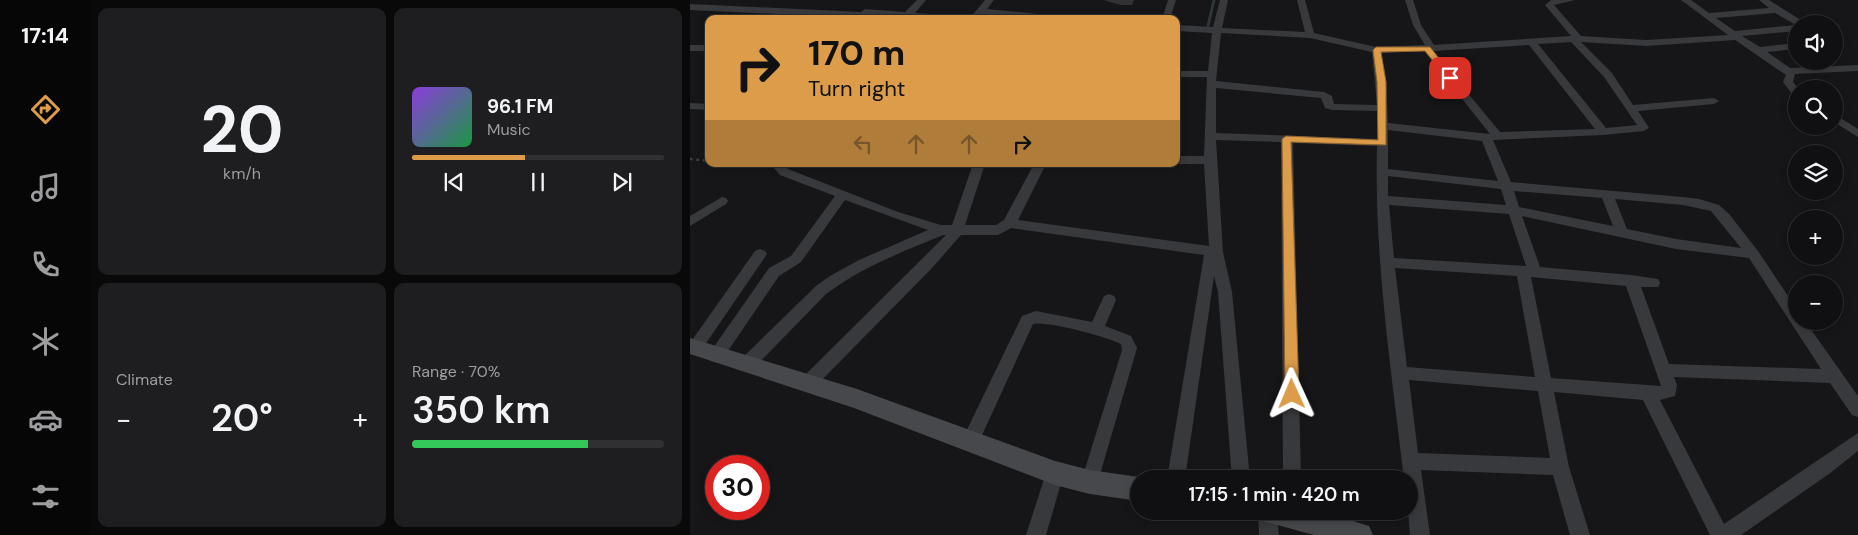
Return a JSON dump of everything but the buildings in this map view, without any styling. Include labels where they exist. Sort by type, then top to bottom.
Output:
[{"type":"street","points":[[690,7],[862,15],[876,0]]},
{"type":"street","points":[[908,15],[922,0]]},
{"type":"street","points":[[976,15],[990,0]]},
{"type":"street","points":[[1167,15],[1172,0]]},
{"type":"street","points":[[1224,0],[1217,31],[1211,79],[1210,160],[1214,252],[1224,292],[1239,470]]},
{"type":"street","points":[[1301,0],[1310,35]]},
{"type":"street","points":[[1409,0],[1417,25],[1429,48],[1492,136],[1514,210],[1529,271],[1543,384],[1560,467],[1580,535]]},
{"type":"street","points":[[1383,126],[1492,136],[1604,132],[1644,128],[1608,75],[1576,39],[1550,5],[1555,1],[1571,0]]},
{"type":"street","points":[[1685,0],[1734,36],[1790,71],[1858,68]]},
{"type":"street","points":[[1763,0],[1788,16]]},
{"type":"street","points":[[1709,16],[1777,10]]},
{"type":"street","points":[[980,11],[1010,15]]},
{"type":"street","points":[[1180,28],[1310,35],[1376,50],[1576,39],[1646,43],[1734,36],[1788,29]]},
{"type":"street","points":[[1532,42],[1604,132]]},
{"type":"street","points":[[1758,50],[1788,47]]},
{"type":"street","points":[[690,48],[705,48]]},
{"type":"street","points":[[1376,50],[1381,82],[1383,126],[1382,200],[1400,373],[1420,535]]},
{"type":"street","points":[[1789,80],[1790,71]]},
{"type":"street","points":[[1180,75],[1324,94],[1328,98],[1329,106],[1332,107],[1382,108]]},
{"type":"street","points":[[1631,108],[1714,101]]},
{"type":"street","points":[[690,106],[705,107]]},
{"type":"street","points":[[1843,123],[1858,134]]},
{"type":"street","points":[[1210,136],[1382,143]]},
{"type":"street","points":[[1286,139],[1292,470]]},
{"type":"street","points":[[1180,160],[1210,160]]},
{"type":"street","points":[[781,167],[784,172],[894,215],[941,230],[957,231],[998,230],[1009,223],[1038,167]]},
{"type":"street","points":[[808,383],[927,264],[957,231],[979,167]]},
{"type":"street","points":[[1382,172],[1506,186],[1683,201],[1715,208],[1724,216],[1753,254],[1788,306]]},
{"type":"street","points":[[716,356],[774,272],[796,259],[844,194]]},
{"type":"street","points":[[1607,194],[1622,231]]},
{"type":"street","points":[[1382,200],[1514,210],[1622,231],[1676,244],[1753,254]]},
{"type":"street","points":[[690,222],[722,201]]},
{"type":"street","points":[[1009,223],[1214,252]]},
{"type":"street","points":[[746,365],[821,290],[834,280],[850,270],[941,230]]},
{"type":"street","points":[[1177,470],[1214,252]]},
{"type":"street","points":[[760,254],[692,347],[808,383],[971,440],[1055,473],[1090,482],[1130,488]]},
{"type":"street","points":[[1388,263],[1529,271],[1653,283]]},
{"type":"street","points":[[1400,373],[1648,392],[1663,393],[1669,391],[1669,385],[1631,280]]},
{"type":"street","points":[[1096,330],[1109,300]]},
{"type":"street","points":[[971,440],[1024,323],[1028,320],[1036,317],[1096,330],[1124,339],[1130,346],[1090,482]]},
{"type":"street","points":[[1804,330],[1858,410]]},
{"type":"street","points":[[1663,370],[1834,376]]},
{"type":"street","points":[[1648,392],[1720,535]]},
{"type":"street","points":[[1724,535],[1823,468],[1858,441]]},
{"type":"street","points":[[1412,461],[1560,467]]},
{"type":"street","points":[[1036,535],[1055,473]]},
{"type":"street","points":[[1268,535],[1276,520]]},
{"type":"street","points":[[1308,520],[1360,535]]},
{"type":"path","points":[[690,159],[705,161]]},
{"type":"waterway","points":[[1208,26],[1214,0]]},
{"type":"route","points":[[1292,394],[1286,139],[1382,143],[1381,82],[1376,50],[1427,49],[1450,78]]}]
